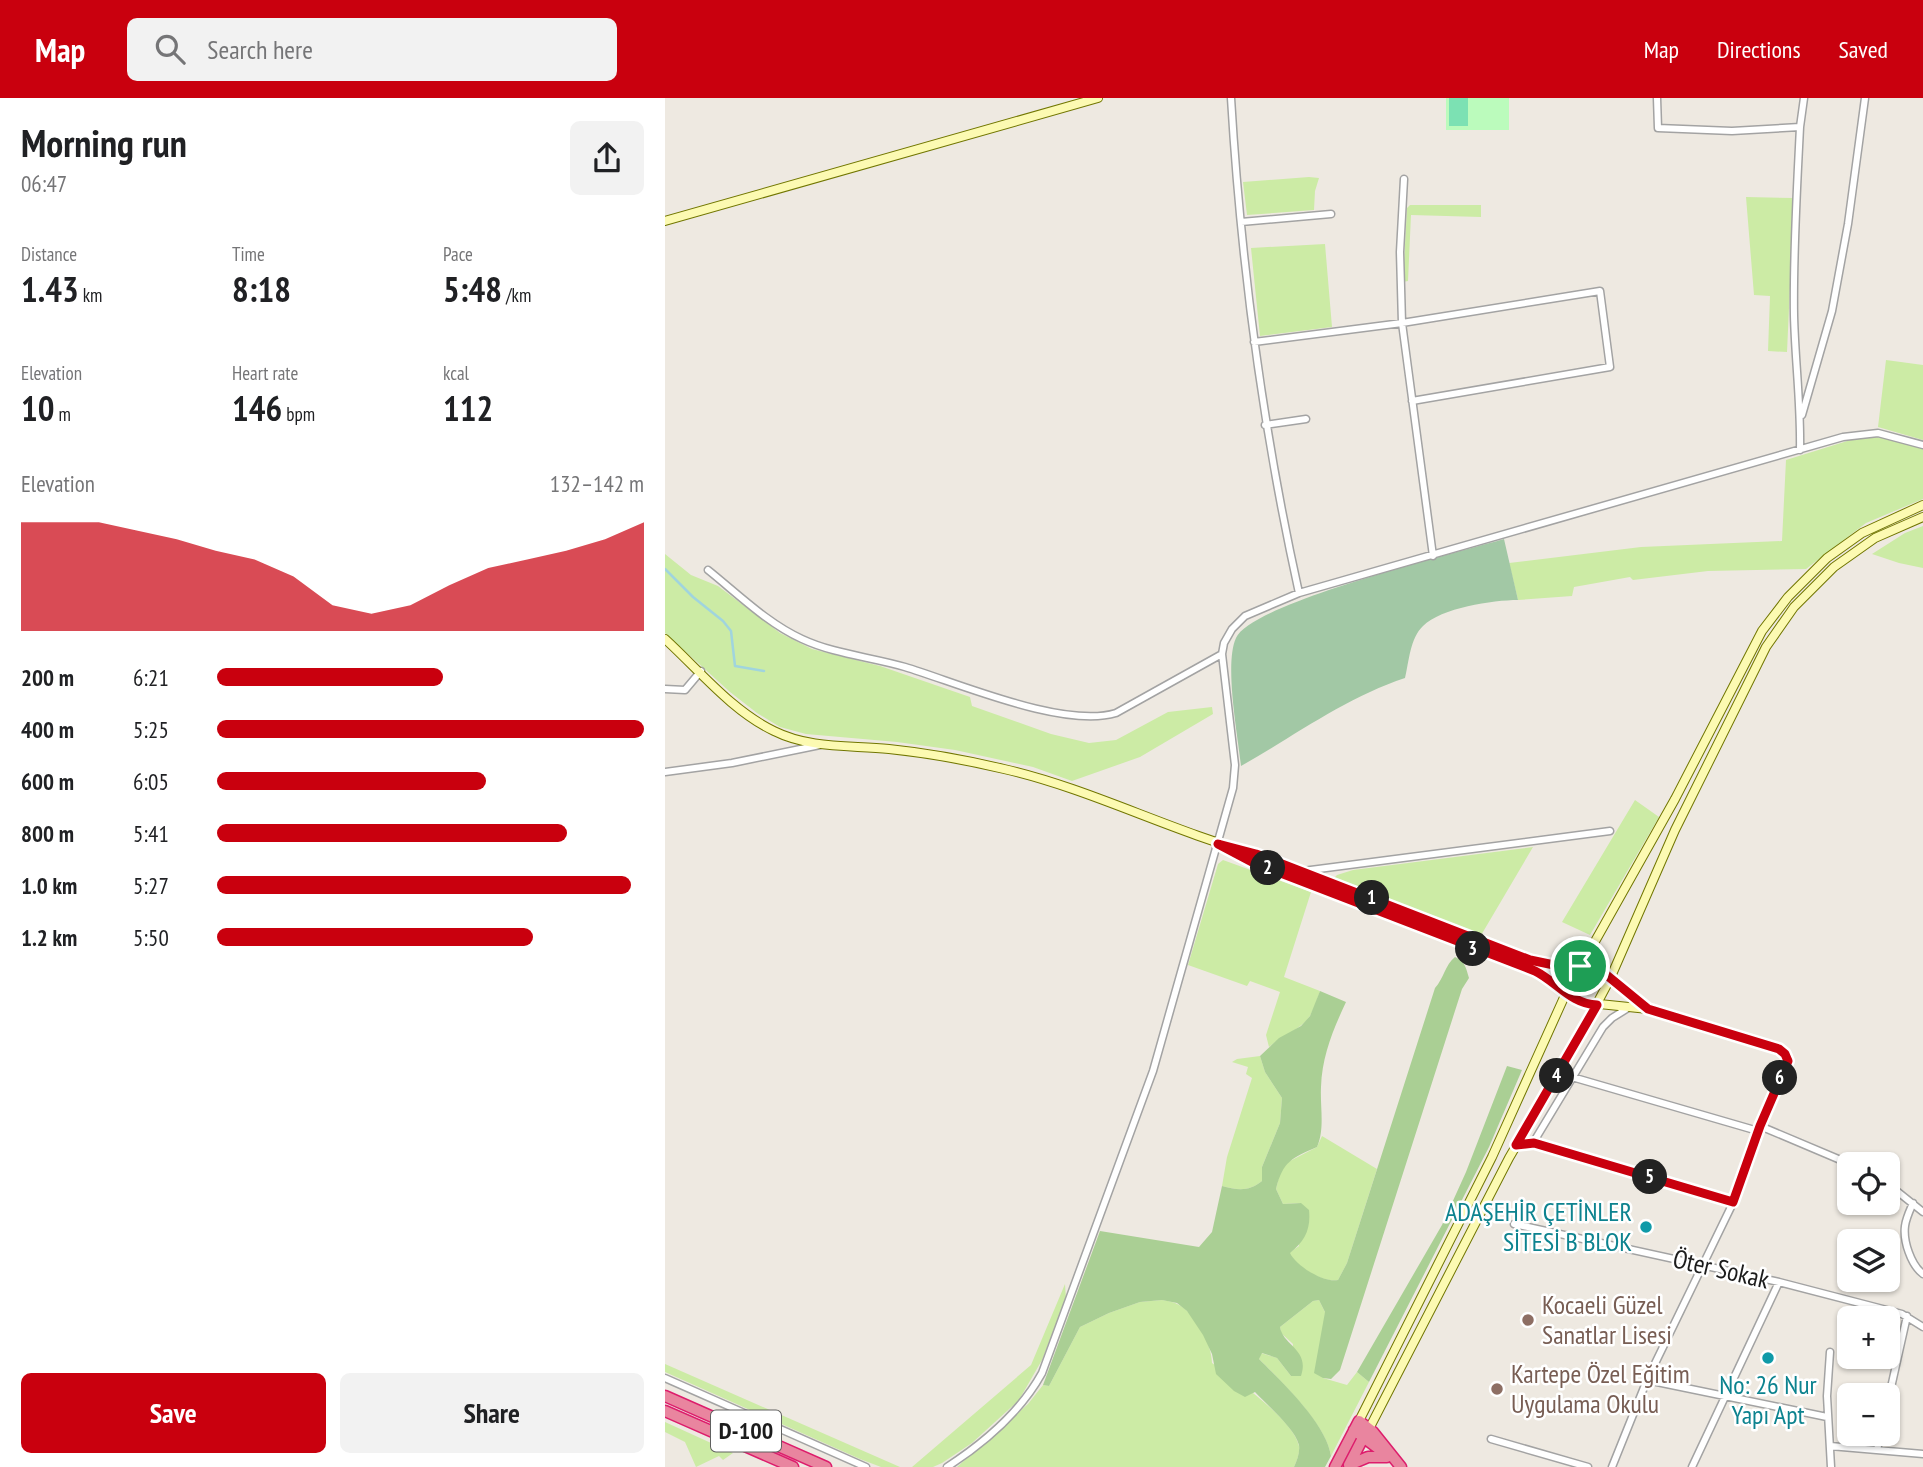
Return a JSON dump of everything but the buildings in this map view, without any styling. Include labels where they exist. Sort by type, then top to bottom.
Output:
[{"type":"highway","name":"D-100","points":[[665,1396],[826,1467]]},
{"type":"highway","name":"D-100","points":[[665,1411],[793,1467]]},
{"type":"highway","points":[[1361,1429],[1397,1463]]},
{"type":"highway","points":[[1348,1466],[1361,1429]]},
{"type":"highway","points":[[1335,1467],[1361,1429]]},
{"type":"highway","points":[[1348,1466],[1367,1457],[1397,1463]]},
{"type":"main road","points":[[665,221],[1098,98]]},
{"type":"main road","points":[[1361,1429],[1492,1157],[1566,992],[1675,799],[1754,645],[1780,606],[1809,574],[1844,544],[1881,523],[1923,505]]},
{"type":"main road","points":[[1361,1429],[1516,1145],[1597,1005],[1675,830],[1766,647],[1806,593],[1834,567],[1875,538],[1923,517]]},
{"type":"main road","points":[[665,639],[729,700],[761,724],[789,737],[821,745],[921,753],[1006,769],[1081,792],[1218,844],[1256,854],[1530,960],[1554,965],[1598,968],[1648,1009]]},
{"type":"main road","points":[[1218,844],[1252,862],[1535,971],[1580,1002],[1648,1009]]},
{"type":"street","points":[[1231,98],[1241,222],[1265,425],[1277,496],[1299,593]]},
{"type":"street","points":[[1657,98],[1658,128],[1732,131],[1800,127]]},
{"type":"street","points":[[1800,450],[1801,421],[1795,369],[1794,311],[1800,127],[1804,98]]},
{"type":"street","points":[[1801,421],[1832,311],[1848,224],[1865,98]]},
{"type":"street","points":[[1404,180],[1400,252],[1402,323],[1433,555]]},
{"type":"street","points":[[1241,222],[1331,214]]},
{"type":"street","points":[[1254,342],[1402,323],[1600,291],[1610,367],[1412,401]]},
{"type":"street","points":[[1265,425],[1306,419]]},
{"type":"street","points":[[947,1467],[1004,1422],[1032,1391],[1042,1373],[1153,1071],[1233,788],[1235,765],[1222,654],[1227,636],[1245,616],[1299,593],[1856,434],[1889,435],[1923,444]]},
{"type":"street","points":[[708,570],[783,629],[813,643],[905,667],[993,697],[1065,714],[1097,717],[1117,713],[1222,654]]},
{"type":"street","points":[[665,689],[685,690],[701,671]]},
{"type":"street","points":[[665,772],[732,763],[821,745]]},
{"type":"street","points":[[1301,872],[1610,831]]},
{"type":"street","points":[[1534,1143],[1603,1027],[1628,1008]]},
{"type":"street","points":[[1612,1467],[1647,1380],[1733,1202],[1759,1129],[1788,1061],[1779,1049],[1648,1009]]},
{"type":"street","points":[[1572,1077],[1759,1129],[1837,1159]]},
{"type":"street","points":[[1516,1145],[1534,1143],[1733,1202]]},
{"type":"street","points":[[1900,1193],[1923,1212]]},
{"type":"street","points":[[1913,1203],[1905,1223],[1905,1240],[1915,1266],[1923,1274]]},
{"type":"street","name":"Öter Sokak","points":[[1514,1224],[1779,1282],[1907,1316],[1923,1327]]},
{"type":"street","points":[[1692,1467],[1779,1282]]},
{"type":"street","points":[[1892,1383],[1907,1316]]},
{"type":"street","points":[[1830,1352],[1827,1417],[1831,1467]]},
{"type":"street","points":[[665,1378],[866,1467]]},
{"type":"street","points":[[1647,1380],[1827,1417]]},
{"type":"street","points":[[1490,1439],[1588,1467]]},
{"type":"street","points":[[1830,1446],[1923,1454]]},
{"type":"street","points":[[1877,1450],[1878,1446]]},
{"type":"green space","points":[[1446,98],[1509,98],[1509,130],[1446,130]]},
{"type":"green space","points":[[1449,98],[1468,98],[1468,126],[1449,126]]},
{"type":"green space","points":[[1319,178],[1314,210],[1247,215],[1243,182]]},
{"type":"green space","points":[[1746,197],[1794,198],[1787,352],[1768,351],[1770,296],[1754,295]]},
{"type":"green space","points":[[1410,205],[1481,205],[1481,217],[1411,215],[1408,281],[1403,282],[1407,208]]},
{"type":"green space","points":[[1325,244],[1332,327],[1260,336],[1251,248]]},
{"type":"green space","points":[[1886,360],[1923,365],[1923,440],[1878,427]]},
{"type":"green space","points":[[1857,438],[1888,438],[1923,449],[1923,499],[1866,523],[1806,569],[1708,571],[1633,580],[1630,577],[1574,587],[1572,596],[1518,600],[1509,563],[1641,547],[1782,541],[1786,460]]},
{"type":"green space","points":[[1923,526],[1923,568],[1872,554],[1905,533]]},
{"type":"green space","points":[[1504,539],[1518,600],[1468,606],[1431,620],[1415,637],[1405,678],[1342,706],[1241,766],[1231,665],[1236,638],[1250,624],[1278,610],[1359,580]]},
{"type":"green space","points":[[665,554],[691,575],[718,586],[780,633],[812,649],[880,666],[970,697],[972,706],[1051,734],[1089,743],[1116,740],[1168,712],[1212,707],[1213,714],[1140,757],[1072,781],[1033,767],[955,750],[806,734],[780,727],[730,692],[665,633]]},
{"type":"green space","points":[[1635,800],[1659,817],[1590,935],[1562,922]]},
{"type":"green space","points":[[1533,847],[1480,937],[1334,878],[1353,870]]},
{"type":"green space","points":[[1223,860],[1311,892],[1284,977],[1320,991],[1314,1009],[1307,1019],[1269,1047],[1266,1035],[1280,992],[1250,981],[1247,986],[1188,965],[1218,864]]},
{"type":"green space","points":[[1455,957],[1463,963],[1469,978],[1462,989],[1340,1370],[1331,1379],[1314,1373],[1325,1312],[1319,1300],[1313,1301],[1280,1327],[1302,1360],[1301,1376],[1291,1376],[1277,1358],[1262,1353],[1259,1359],[1302,1404],[1321,1430],[1331,1456],[1325,1467],[1294,1467],[1299,1445],[1292,1432],[1255,1392],[1245,1397],[1234,1391],[1216,1374],[1212,1354],[1203,1335],[1187,1311],[1177,1303],[1162,1300],[1140,1302],[1080,1327],[1049,1386],[1043,1385],[1100,1231],[1199,1247],[1212,1232],[1222,1186],[1243,1189],[1262,1181],[1262,1167],[1280,1123],[1282,1098],[1265,1072],[1260,1056],[1279,1038],[1301,1026],[1310,1016],[1320,991],[1346,1002],[1326,1054],[1321,1087],[1322,1125],[1319,1140],[1317,1147],[1285,1166],[1276,1189],[1283,1204],[1301,1203],[1309,1210],[1308,1229],[1300,1244],[1290,1253],[1293,1258],[1318,1276],[1338,1280],[1347,1263],[1435,988]]},
{"type":"green space","points":[[1260,1056],[1265,1072],[1282,1098],[1280,1123],[1262,1167],[1262,1181],[1243,1189],[1222,1186],[1227,1157],[1252,1078],[1246,1074],[1248,1067],[1232,1062]]},
{"type":"green space","points":[[1507,1066],[1522,1070],[1489,1147],[1369,1382],[1357,1372],[1442,1225],[1466,1172]]},
{"type":"green space","points":[[1322,1136],[1377,1169],[1347,1263],[1338,1280],[1318,1276],[1304,1268],[1289,1253],[1299,1246],[1300,1203],[1283,1204],[1276,1189],[1280,1172],[1288,1162],[1317,1147]]},
{"type":"green space","points":[[1065,1284],[1066,1299],[1042,1360],[1019,1400],[972,1443],[942,1463],[933,1467],[912,1467],[1031,1365]]},
{"type":"green space","points":[[1162,1300],[1177,1304],[1191,1315],[1206,1338],[1212,1363],[1261,1400],[1286,1424],[1299,1446],[1294,1467],[957,1467],[1028,1404],[1043,1385],[1049,1386],[1080,1327],[1140,1302]]},
{"type":"green space","points":[[1319,1300],[1325,1312],[1323,1378],[1347,1385],[1357,1372],[1369,1382],[1331,1456],[1328,1444],[1312,1417],[1259,1359],[1261,1353],[1277,1358],[1291,1376],[1293,1344],[1281,1333],[1280,1327],[1313,1301]]},
{"type":"green space","points":[[665,1364],[900,1467],[881,1467],[860,1459],[665,1372]]},
{"type":"green space","points":[[665,1422],[733,1453],[723,1460],[719,1456],[696,1467],[685,1442],[665,1432]]},
{"type":"waterway","points":[[665,569],[731,631],[735,666],[764,671]]},
{"type":"place","name":"ADAŞEHİR ÇETİNLER SİTESİ B BLOK","points":[[1646,1227]]},
{"type":"place","name":"Kocaeli Güzel Sanatlar Lisesi","points":[[1528,1320]]},
{"type":"place","name":"No: 26 Nur Yapı Apt","points":[[1768,1358]]},
{"type":"place","name":"Kartepe Özel Eğitim Uygulama Okulu","points":[[1497,1389]]},
{"type":"route","points":[[1218,844],[1256,854],[1402,909],[1497,949],[1540,963],[1580,966],[1604,971],[1610,979],[1648,1009],[1779,1049],[1785,1054],[1788,1061],[1760,1126],[1733,1202],[1534,1143],[1516,1145],[1597,1005],[1570,997],[1548,978],[1535,971],[1252,862],[1218,844]]}]
